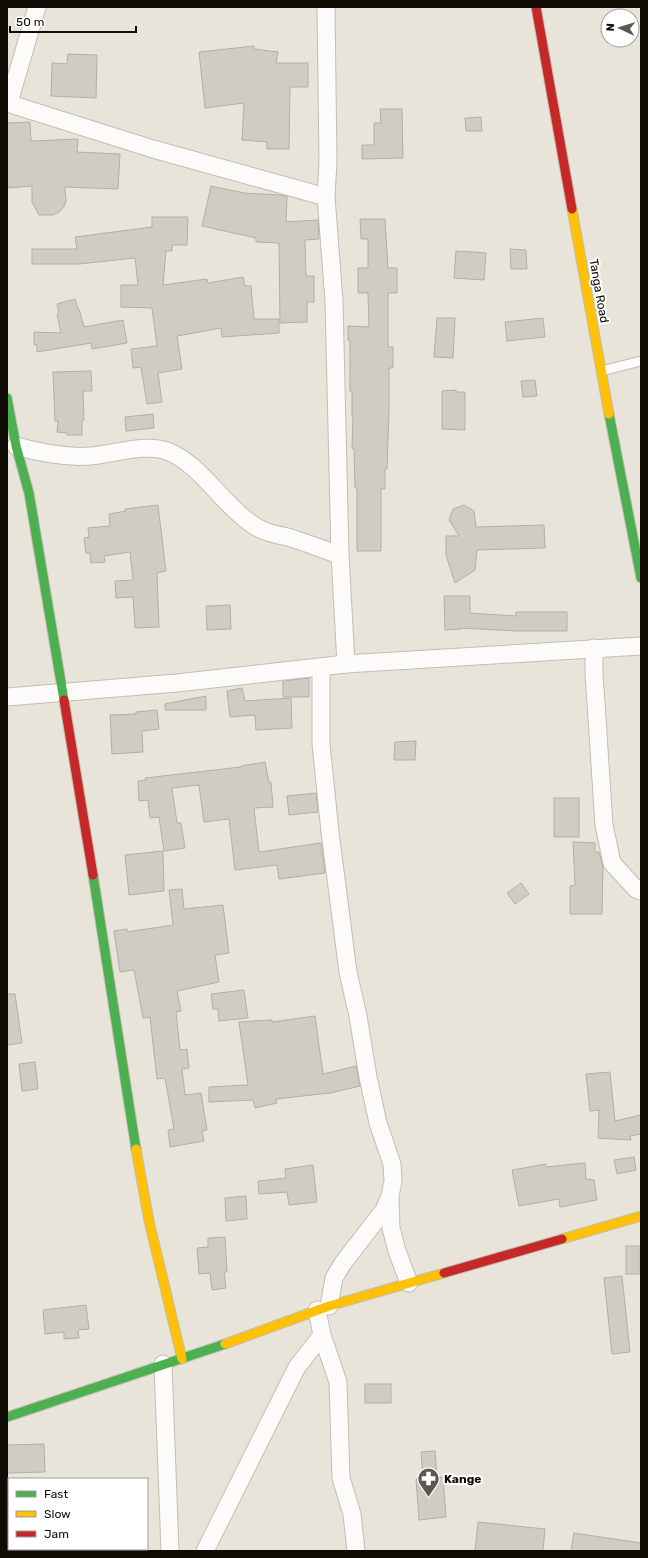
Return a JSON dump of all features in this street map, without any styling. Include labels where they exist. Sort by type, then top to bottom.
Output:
[{"type":"main road","name":"Tanga Road","points":[[536,7],[601,371],[637,542],[641,578]]},
{"type":"main road","points":[[7,398],[16,446],[29,493],[82,807],[127,1096],[149,1221],[182,1359]]},
{"type":"main road","points":[[7,1416],[182,1359],[323,1308],[641,1216]]},
{"type":"street","points":[[37,7],[8,103],[153,149],[326,197]]},
{"type":"street","points":[[326,7],[328,161],[326,197],[334,300],[340,555],[346,664]]},
{"type":"street","points":[[16,446],[42,453],[66,456],[92,456],[146,448],[166,450],[186,460],[231,507],[249,523],[260,530],[266,533],[291,538],[340,555]]},
{"type":"street","points":[[7,697],[177,683],[346,664],[641,646]]},
{"type":"street","points":[[594,648],[594,673],[604,825],[612,863],[636,889],[641,891]]},
{"type":"street","points":[[321,667],[322,744],[330,832],[348,972],[358,1016],[378,1124],[392,1164],[393,1181],[390,1196],[384,1210],[343,1263],[334,1278],[323,1308],[322,1335],[338,1382],[341,1478],[352,1514],[356,1551]]},
{"type":"street","points":[[390,1196],[391,1228],[397,1251],[409,1283]]},
{"type":"street","points":[[206,1551],[297,1367],[322,1335]]},
{"type":"street","points":[[163,1364],[170,1551]]},
{"type":"lane","points":[[601,371],[641,361]]},
{"type":"building","points":[[254,46],[254,49],[278,52],[276,63],[308,63],[308,87],[290,87],[289,149],[267,149],[267,142],[242,140],[244,103],[205,108],[199,52]]},
{"type":"building","points":[[68,54],[97,55],[96,98],[51,96],[52,63],[67,64]]},
{"type":"building","points":[[380,109],[402,109],[403,158],[362,159],[362,145],[374,145],[374,123],[381,123]]},
{"type":"building","points":[[481,117],[482,131],[466,131],[465,118]]},
{"type":"building","points":[[30,122],[31,141],[78,139],[77,152],[120,154],[118,189],[65,187],[66,200],[64,207],[53,215],[39,215],[32,202],[32,186],[8,188],[7,178],[7,123]]},
{"type":"building","points":[[211,186],[244,193],[281,195],[287,197],[286,222],[318,220],[319,239],[305,240],[306,276],[314,276],[314,302],[307,302],[307,322],[280,323],[279,243],[256,242],[256,238],[202,226]]},
{"type":"building","points":[[152,217],[188,217],[187,245],[172,245],[172,251],[166,251],[163,285],[207,279],[208,283],[243,277],[245,286],[251,286],[254,319],[279,319],[279,333],[222,337],[221,328],[177,336],[182,369],[158,373],[162,402],[147,404],[141,367],[133,368],[131,349],[157,346],[152,308],[121,307],[121,285],[138,285],[135,258],[79,264],[32,264],[32,249],[77,249],[75,237],[152,227]]},
{"type":"building","points":[[360,219],[385,219],[388,268],[397,268],[397,293],[388,293],[388,347],[393,347],[393,368],[389,368],[387,469],[385,469],[385,489],[381,489],[381,551],[357,551],[357,488],[355,488],[354,449],[352,448],[353,416],[352,391],[350,391],[350,340],[348,340],[348,326],[369,327],[368,293],[358,293],[358,268],[368,268],[368,239],[361,239]]},
{"type":"building","points":[[510,249],[526,250],[527,269],[511,269]]},
{"type":"building","points":[[456,251],[486,253],[484,280],[454,278]]},
{"type":"building","points":[[75,299],[84,327],[123,320],[127,343],[92,349],[91,343],[37,352],[37,345],[34,345],[34,332],[61,333],[57,314],[59,313],[57,304]]},
{"type":"building","points":[[437,318],[455,318],[453,358],[434,357]]},
{"type":"building","points":[[543,318],[545,337],[507,341],[505,322]]},
{"type":"building","points":[[91,371],[92,391],[83,391],[84,420],[82,420],[82,435],[67,435],[67,433],[57,432],[58,421],[55,421],[53,372]]},
{"type":"building","points":[[535,380],[537,396],[523,397],[521,381]]},
{"type":"building","points":[[456,390],[456,392],[465,392],[465,430],[442,429],[442,391]]},
{"type":"building","points":[[153,414],[154,428],[126,431],[125,417]]},
{"type":"building","points":[[158,505],[166,571],[157,573],[159,627],[135,628],[133,597],[116,598],[115,581],[133,580],[130,552],[104,556],[105,562],[91,563],[90,553],[86,553],[84,538],[89,537],[88,528],[110,526],[109,514],[126,511],[125,509]]},
{"type":"building","points":[[464,505],[474,511],[476,527],[544,525],[545,548],[477,550],[475,570],[455,583],[446,555],[446,536],[459,536],[449,520],[453,509]]},
{"type":"building","points":[[444,596],[470,596],[470,613],[516,616],[516,612],[567,612],[567,631],[516,631],[461,628],[462,629],[445,630]]},
{"type":"building","points":[[230,605],[231,629],[207,630],[206,606]]},
{"type":"building","points":[[309,678],[309,697],[283,697],[283,681]]},
{"type":"building","points":[[242,688],[245,701],[291,698],[292,728],[256,730],[255,715],[230,717],[227,691]]},
{"type":"building","points":[[206,696],[206,710],[165,710],[165,704]]},
{"type":"building","points":[[157,710],[159,729],[142,731],[143,752],[112,754],[110,715],[136,714],[136,712]]},
{"type":"building","points":[[416,741],[415,760],[394,760],[395,742]]},
{"type":"building","points":[[265,762],[269,783],[271,782],[273,807],[254,808],[259,852],[321,843],[325,873],[279,879],[277,865],[235,870],[229,819],[204,822],[199,785],[172,788],[177,823],[181,823],[185,848],[164,851],[159,817],[150,818],[148,800],[139,801],[138,781],[146,780],[145,778],[241,767]]},
{"type":"building","points":[[316,793],[318,812],[289,815],[287,796]]},
{"type":"building","points":[[554,798],[579,798],[579,837],[554,837]]},
{"type":"building","points":[[573,842],[595,843],[595,852],[599,852],[603,866],[602,914],[570,914],[570,886],[575,885]]},
{"type":"building","points":[[163,851],[164,891],[129,895],[125,855]]},
{"type":"building","points":[[521,883],[529,894],[515,904],[507,893]]},
{"type":"building","points":[[182,889],[184,909],[223,905],[229,953],[215,955],[219,982],[177,991],[181,1011],[176,1012],[180,1050],[187,1049],[189,1068],[182,1069],[185,1095],[201,1093],[207,1130],[202,1131],[204,1141],[170,1147],[168,1130],[174,1129],[165,1078],[157,1079],[150,1017],[143,1018],[134,970],[120,972],[114,931],[127,929],[127,932],[173,925],[169,890]]},
{"type":"building","points":[[244,990],[248,1018],[219,1021],[218,1009],[213,1009],[211,994]]},
{"type":"building","points":[[7,994],[15,994],[22,1043],[7,1045]]},
{"type":"building","points":[[315,1016],[323,1074],[356,1066],[360,1086],[330,1093],[276,1099],[277,1103],[255,1108],[253,1100],[209,1102],[209,1087],[248,1085],[239,1022],[272,1020],[272,1022]]},
{"type":"building","points":[[35,1062],[38,1089],[22,1091],[19,1064]]},
{"type":"building","points":[[610,1072],[615,1121],[641,1115],[641,1134],[630,1136],[631,1140],[598,1138],[599,1110],[590,1111],[586,1074]]},
{"type":"building","points":[[634,1157],[636,1170],[617,1174],[614,1160]]},
{"type":"building","points":[[585,1163],[586,1179],[594,1180],[597,1200],[560,1207],[559,1199],[519,1206],[512,1170],[546,1164],[546,1167]]},
{"type":"building","points":[[313,1165],[317,1202],[289,1205],[287,1192],[259,1194],[258,1181],[286,1178],[285,1169]]},
{"type":"building","points":[[246,1196],[247,1219],[226,1221],[225,1198]]},
{"type":"building","points":[[225,1237],[227,1272],[224,1272],[226,1288],[212,1290],[210,1273],[199,1274],[197,1248],[208,1247],[208,1238]]},
{"type":"building","points":[[626,1246],[639,1246],[639,1274],[626,1274]]},
{"type":"building","points":[[622,1276],[630,1352],[612,1354],[604,1278]]},
{"type":"building","points":[[86,1305],[89,1329],[78,1330],[79,1338],[64,1339],[64,1332],[45,1334],[43,1310]]},
{"type":"building","points":[[365,1384],[391,1384],[391,1403],[365,1403]]},
{"type":"building","points":[[44,1444],[45,1472],[7,1473],[7,1445]]},
{"type":"building","points":[[435,1451],[437,1477],[443,1477],[446,1517],[419,1520],[416,1479],[423,1478],[421,1452]]},
{"type":"building","points":[[478,1522],[545,1529],[543,1551],[475,1551]]},
{"type":"building","points":[[574,1533],[641,1543],[641,1551],[571,1551]]},
{"type":"traffic: fast","points":[[7,398],[16,446],[29,493],[64,700]]},
{"type":"traffic: fast","points":[[609,414],[641,578]]},
{"type":"traffic: fast","points":[[93,875],[136,1149]]},
{"type":"traffic: fast","points":[[7,1417],[225,1344]]},
{"type":"traffic: slow","points":[[572,209],[609,414]]},
{"type":"traffic: slow","points":[[136,1149],[149,1221],[182,1359]]},
{"type":"traffic: slow","points":[[562,1239],[641,1216]]},
{"type":"traffic: slow","points":[[225,1344],[329,1306],[444,1273]]},
{"type":"traffic: jam","points":[[536,7],[572,209]]},
{"type":"traffic: jam","points":[[64,700],[93,875]]},
{"type":"traffic: jam","points":[[444,1273],[562,1239]]},
{"type":"place","name":"Kange","points":[[429,1498]]}]
